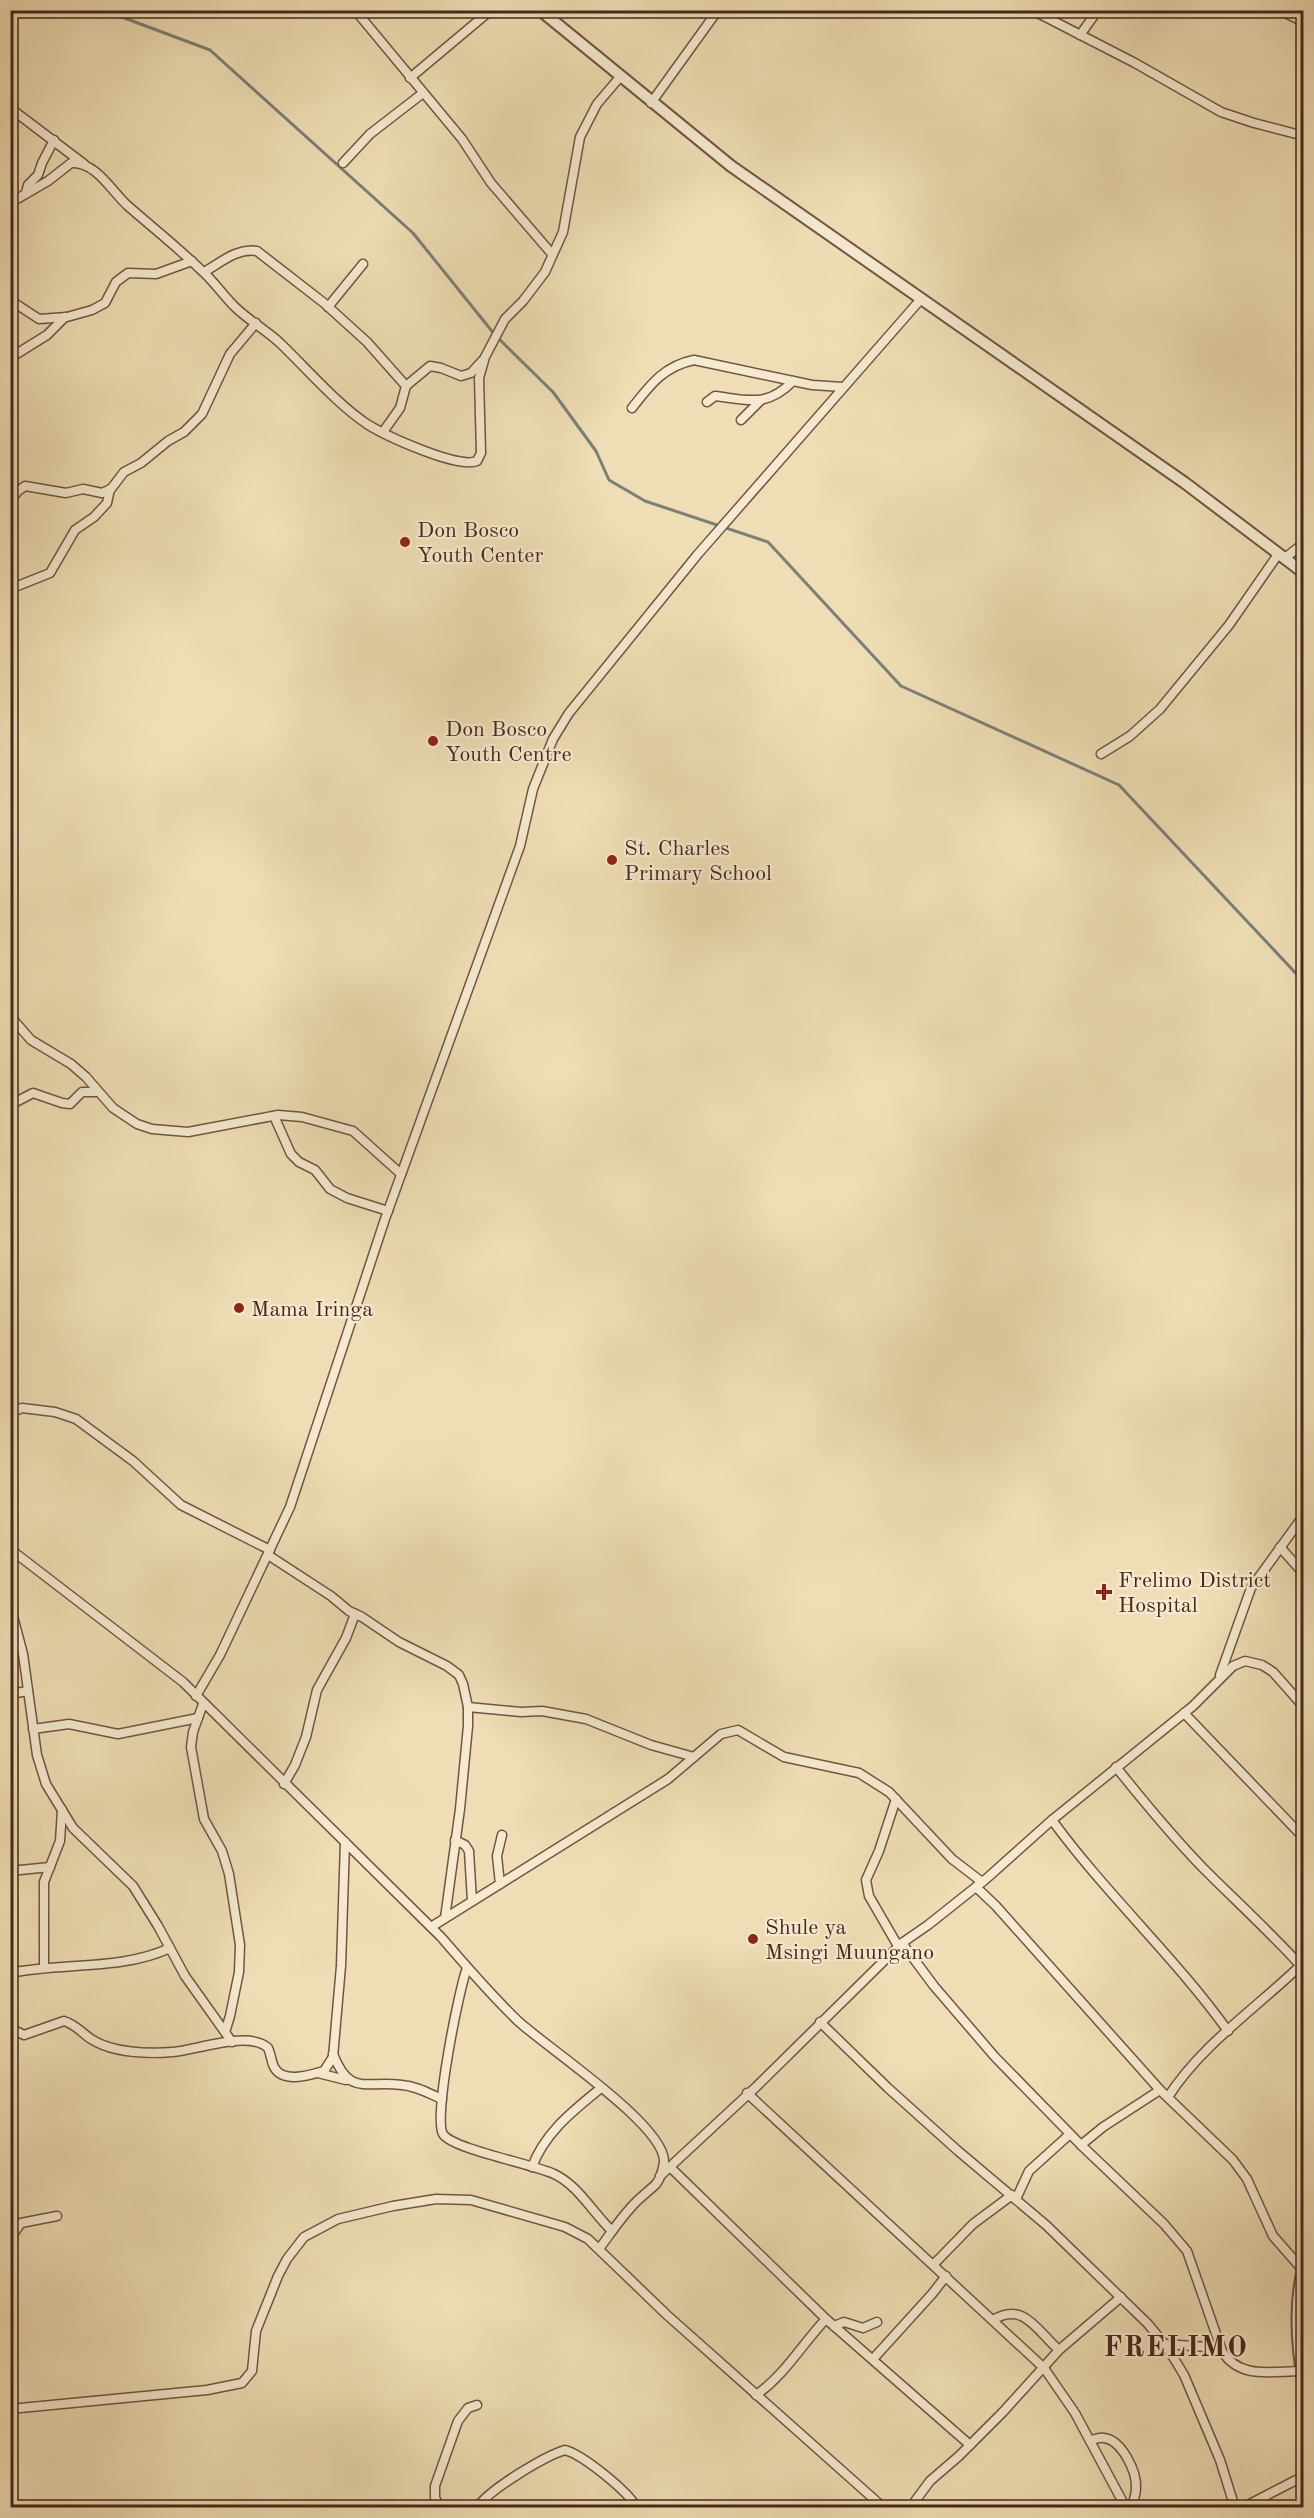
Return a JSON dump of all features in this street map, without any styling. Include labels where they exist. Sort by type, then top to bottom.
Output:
[{"type":"street","points":[[355,10],[462,139],[491,183],[552,254]]},
{"type":"street","points":[[410,78],[491,10]]},
{"type":"street","points":[[540,10],[651,103],[731,166],[1185,483],[1304,573]]},
{"type":"street","points":[[651,103],[718,10]]},
{"type":"street","points":[[1032,10],[1221,112],[1304,136]]},
{"type":"street","points":[[1080,34],[1098,10]]},
{"type":"street","points":[[1279,10],[1304,22]]},
{"type":"street","points":[[10,108],[90,168],[126,204],[204,272],[235,307],[279,342],[359,418],[383,432],[451,461],[466,464],[477,461],[481,453],[479,378],[485,357],[505,319],[538,283],[563,232],[580,137],[597,104],[620,77]]},
{"type":"street","points":[[343,163],[370,134],[423,93]]},
{"type":"street","points":[[26,193],[28,185],[38,175],[54,140]]},
{"type":"street","points":[[10,203],[48,181],[71,163],[90,168]]},
{"type":"street","points":[[204,272],[237,252],[256,251],[328,307],[367,342],[406,386]]},
{"type":"street","points":[[10,300],[39,319],[65,317],[92,310],[105,303],[116,282],[128,273],[156,274],[192,261]]},
{"type":"street","points":[[328,307],[363,264]]},
{"type":"street","points":[[196,1696],[220,1655],[290,1507],[388,1211],[520,846],[533,789],[554,739],[569,712],[698,554],[921,299]]},
{"type":"street","points":[[10,358],[47,335],[65,317]]},
{"type":"street","points":[[10,501],[18,491],[26,486],[66,493],[83,489],[102,493],[110,489],[124,472],[141,463],[168,441],[184,432],[202,414],[230,354],[255,323]]},
{"type":"street","points":[[383,432],[400,408],[406,386],[430,366],[466,376],[485,357]]},
{"type":"street","points":[[632,408],[664,370],[687,362],[723,364],[793,381],[843,387]]},
{"type":"street","points":[[707,402],[716,396],[741,401],[760,400],[779,392],[793,381]]},
{"type":"street","points":[[741,420],[760,400]]},
{"type":"street","points":[[10,589],[50,573],[75,530],[94,517],[108,503],[110,489]]},
{"type":"street","points":[[1101,754],[1130,736],[1160,709],[1282,556],[1304,543]]},
{"type":"street","points":[[10,1016],[22,1032],[71,1064],[86,1077],[112,1108],[137,1124],[152,1130],[188,1132],[274,1116],[302,1117],[353,1131],[401,1174]]},
{"type":"street","points":[[10,1104],[33,1094],[67,1104],[74,1101],[84,1091],[98,1092]]},
{"type":"street","points":[[274,1116],[291,1154],[299,1162],[315,1170],[330,1189],[347,1198],[388,1211]]},
{"type":"street","points":[[10,1413],[22,1408],[55,1412],[76,1419],[133,1461],[181,1505],[269,1553],[331,1596],[343,1608],[399,1642],[432,1656],[459,1675],[468,1707],[445,1918]]},
{"type":"street","points":[[1220,1678],[1251,1588],[1304,1515]]},
{"type":"street","points":[[1280,1547],[1304,1574]]},
{"type":"street","points":[[10,1549],[183,1682],[431,1927],[519,2021],[601,2088],[642,2124],[654,2138],[662,2150],[664,2160],[658,2182],[636,2202],[599,2249]]},
{"type":"street","points":[[10,1605],[23,1654],[41,1772],[73,1828],[133,1886],[184,1976],[232,2042]]},
{"type":"street","points":[[284,1784],[301,1750],[316,1690],[346,1638],[356,1614]]},
{"type":"street","points":[[660,2176],[900,1945],[979,1885],[1052,1820],[1184,1713],[1233,1666],[1245,1661],[1255,1662],[1273,1672],[1304,1707]]},
{"type":"street","points":[[10,1694],[28,1691]]},
{"type":"street","points":[[203,1704],[191,1747],[204,1819],[222,1851],[229,1874],[240,1945],[239,1972],[225,2032]]},
{"type":"street","points":[[468,1707],[521,1712],[542,1711],[586,1719],[651,1744],[694,1757]]},
{"type":"street","points":[[1184,1713],[1302,1834]]},
{"type":"street","points":[[33,1729],[69,1724],[118,1734],[198,1718]]},
{"type":"street","points":[[431,1927],[668,1779],[721,1734],[738,1730],[784,1756],[858,1773],[877,1783],[896,1799],[979,1885],[1160,2090],[1233,2160],[1247,2179],[1272,2236],[1303,2267],[1298,2322],[1304,2385]]},
{"type":"street","points":[[1116,1767],[1149,1809],[1181,1844],[1302,1963],[1291,1976],[1228,2031],[1179,2080],[1168,2097]]},
{"type":"street","points":[[896,1799],[879,1851],[866,1881],[868,1896],[900,1945],[995,2056],[1081,2145],[1164,2224],[1187,2251],[1221,2348],[1231,2364],[1243,2370],[1301,2371]]},
{"type":"street","points":[[44,1968],[44,1882],[60,1841],[62,1809]]},
{"type":"street","points":[[1052,1820],[1086,1864],[1198,1991],[1228,2031]]},
{"type":"street","points":[[500,1884],[497,1856],[502,1835]]},
{"type":"street","points":[[455,1840],[465,1845],[469,1851],[472,1901]]},
{"type":"street","points":[[10,2028],[24,2035],[64,2021],[100,2043],[121,2049],[154,2052],[256,2041],[263,2044],[270,2052],[275,2069],[281,2074],[296,2076],[324,2071],[333,2054],[341,1966],[345,1842]]},
{"type":"street","points":[[10,1871],[50,1868]]},
{"type":"street","points":[[10,1973],[44,1968],[129,1962],[152,1957],[170,1948]]},
{"type":"street","points":[[468,1968],[457,2009],[442,2099],[440,2125],[442,2134],[464,2146],[555,2174],[574,2188],[612,2231]]},
{"type":"street","points":[[820,2022],[957,2151],[1014,2197],[1121,2297],[1165,2344],[1184,2375],[1220,2460],[1235,2508]]},
{"type":"street","points":[[333,2054],[342,2074],[349,2081]]},
{"type":"street","points":[[318,2073],[361,2084],[399,2084],[415,2087],[442,2099]]},
{"type":"street","points":[[532,2167],[540,2146],[548,2136],[601,2088]]},
{"type":"street","points":[[1081,2145],[1103,2127],[1160,2090]]},
{"type":"street","points":[[747,2093],[1044,2368],[1075,2413],[1126,2508]]},
{"type":"street","points":[[934,2264],[973,2224],[1014,2197],[1029,2171],[1070,2134]]},
{"type":"street","points":[[670,2167],[826,2319],[970,2445]]},
{"type":"street","points":[[10,2409],[207,2390],[242,2383],[252,2371],[256,2331],[286,2259],[304,2237],[338,2220],[393,2206],[435,2199],[471,2200],[577,2232],[599,2249],[756,2396],[884,2508]]},
{"type":"street","points":[[10,2240],[21,2223],[57,2216]]},
{"type":"street","points":[[873,2359],[946,2276]]},
{"type":"street","points":[[910,2508],[930,2481],[970,2445],[1059,2350],[1121,2297]]},
{"type":"street","points":[[993,2320],[1007,2313],[1017,2313],[1059,2350]]},
{"type":"street","points":[[756,2396],[776,2381],[800,2347],[826,2319]]},
{"type":"street","points":[[834,2326],[844,2322],[863,2328],[877,2322]]},
{"type":"street","points":[[1165,2344],[1221,2348]]},
{"type":"street","points":[[441,2508],[435,2498],[435,2486],[455,2428],[462,2413],[477,2405]]},
{"type":"street","points":[[1090,2441],[1100,2437],[1106,2438],[1120,2448],[1136,2480],[1132,2508]]},
{"type":"street","points":[[477,2508],[483,2500],[512,2479],[555,2453],[565,2450],[577,2456],[624,2492],[637,2508]]},
{"type":"street","points":[[1242,2508],[1304,2476]]},
{"type":"waterway","points":[[103,10],[210,50],[413,233],[495,335],[553,392],[596,451],[609,480],[645,501],[768,542],[901,686],[1119,785],[1304,982]]},
{"type":"place","name":"Don Bosco Youth Center","points":[[405,542]]},
{"type":"place","name":"Don Bosco Youth Centre","points":[[433,741]]},
{"type":"place","name":"St. Charles Primary School","points":[[612,860]]},
{"type":"place","name":"Mama Iringa","points":[[239,1308]]},
{"type":"place","name":"Frelimo District Hospital","points":[[1104,1592]]},
{"type":"place","name":"Shule ya Msingi Muungano","points":[[753,1939]]},
{"type":"district","name":"FRELIMO","points":[[1176,2346]]}]
